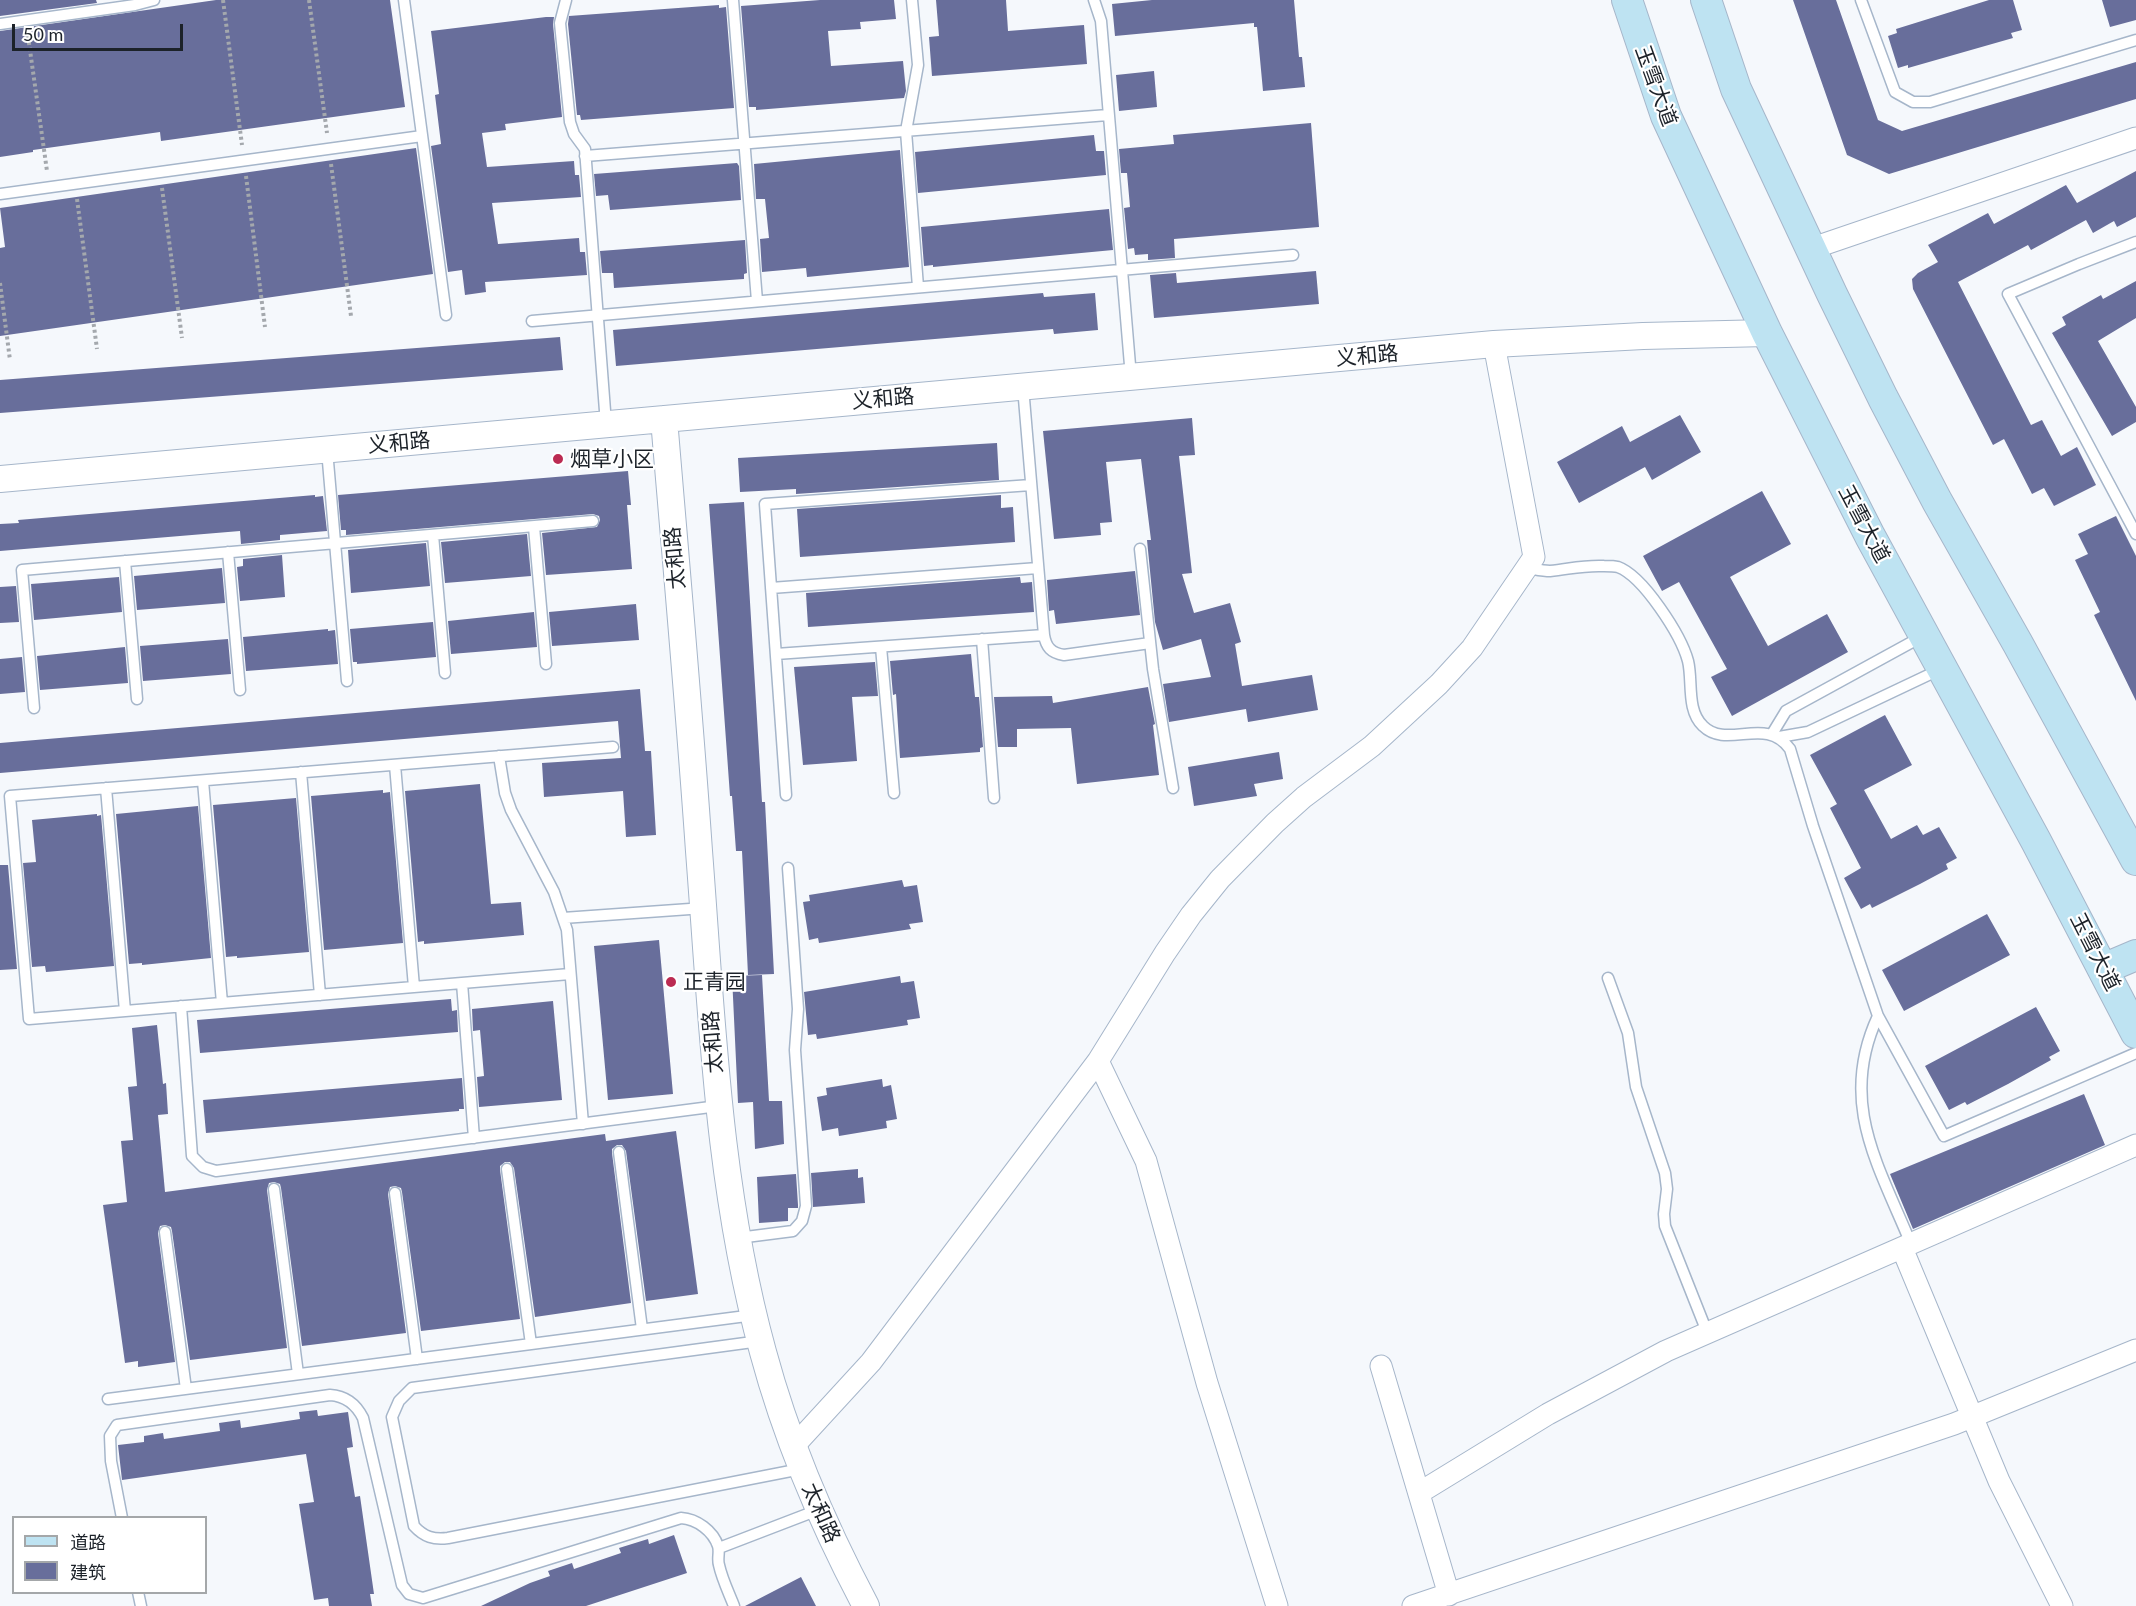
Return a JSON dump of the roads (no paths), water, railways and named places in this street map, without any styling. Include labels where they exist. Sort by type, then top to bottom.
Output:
[{"type":"main road","name":"玉雪大道","points":[[1626,0],[1666,117],[1767,333],[1870,536],[2103,969],[2128,995],[2136,1033]]},
{"type":"main road","points":[[1706,0],[1736,88],[1810,249],[1883,398],[1937,501],[2136,860]]},
{"type":"main road","points":[[2103,969],[2136,955]]},
{"type":"street","points":[[1810,249],[2136,138]]},
{"type":"street","name":"义和路","points":[[0,479],[1494,344],[1643,336],[1767,333]]},
{"type":"street","points":[[798,1458],[1098,1061],[1165,952],[1220,879],[1275,823],[1372,746],[1439,684],[1472,648],[1534,557],[1494,344]]},
{"type":"street","name":"太和路","points":[[664,419],[718,1106],[738,1238],[760,1341],[778,1405],[819,1510],[866,1606]]},
{"type":"street","points":[[1098,1061],[1146,1161],[1207,1383],[1277,1606]]},
{"type":"street","points":[[1419,1493],[1606,1381],[1707,1332],[2136,1144]]},
{"type":"street","points":[[1907,1246],[1972,1417],[1999,1481],[2062,1606]]},
{"type":"street","points":[[1413,1606],[1972,1417],[2136,1350]]},
{"type":"street","points":[[1381,1366],[1449,1595]]},
{"type":"lane","points":[[0,24],[135,5],[154,0]]},
{"type":"lane","points":[[404,0],[446,315]]},
{"type":"lane","points":[[566,0],[560,23],[570,122],[574,134],[585,149],[606,424]]},
{"type":"lane","points":[[733,0],[757,301]]},
{"type":"lane","points":[[912,0],[918,65],[906,131],[918,287]]},
{"type":"lane","points":[[1094,0],[1101,21],[1131,377]]},
{"type":"lane","points":[[1861,0],[1894,92],[1913,102],[1930,102],[2136,40]]},
{"type":"lane","points":[[585,156],[1108,116]]},
{"type":"lane","points":[[0,194],[422,136]]},
{"type":"lane","points":[[2136,242],[2008,294],[2136,534]]},
{"type":"lane","points":[[532,321],[1293,255]]},
{"type":"lane","points":[[1023,387],[1046,645],[1052,651],[1064,655],[1150,643]]},
{"type":"lane","points":[[327,449],[347,681]]},
{"type":"lane","points":[[786,795],[765,504],[1031,485]]},
{"type":"lane","points":[[34,708],[22,570],[592,521]]},
{"type":"lane","points":[[534,527],[546,664]]},
{"type":"lane","points":[[433,535],[445,673]]},
{"type":"lane","points":[[1140,549],[1150,643],[1173,788]]},
{"type":"lane","points":[[228,552],[240,690]]},
{"type":"lane","points":[[125,561],[137,699]]},
{"type":"lane","points":[[1527,568],[1548,571],[1584,565],[1618,567],[1649,592],[1666,616],[1688,659],[1692,703],[1696,718],[1706,729],[1721,734],[1775,735],[1808,732],[1943,668]]},
{"type":"lane","points":[[771,588],[1038,568]]},
{"type":"lane","points":[[1775,735],[1786,711],[1924,634]]},
{"type":"lane","points":[[776,654],[1044,635]]},
{"type":"lane","points":[[982,639],[994,798]]},
{"type":"lane","points":[[880,647],[894,793]]},
{"type":"lane","points":[[1775,735],[1790,749],[1817,837],[1878,1016],[1944,1136],[2136,1053]]},
{"type":"lane","points":[[570,974],[29,1019],[10,796],[612,747]]},
{"type":"lane","points":[[499,756],[504,793],[551,885],[567,930],[583,1124]]},
{"type":"lane","points":[[395,765],[414,987]]},
{"type":"lane","points":[[301,772],[320,995]]},
{"type":"lane","points":[[203,781],[222,1003]]},
{"type":"lane","points":[[106,788],[125,1011]]},
{"type":"lane","points":[[738,1238],[793,1231],[802,1221],[806,1206],[795,1050],[798,1009],[788,868]]},
{"type":"lane","points":[[563,918],[704,908]]},
{"type":"lane","points":[[1608,978],[1628,1033],[1636,1087],[1665,1173],[1667,1189],[1665,1226],[1707,1332]]},
{"type":"lane","points":[[462,983],[474,1138]]},
{"type":"lane","points":[[181,1006],[192,1156],[196,1162],[216,1172],[718,1106]]},
{"type":"lane","points":[[1878,1016],[1864,1053],[1863,1117],[1868,1141],[1907,1246]]},
{"type":"lane","points":[[619,1152],[642,1329]]},
{"type":"lane","points":[[507,1169],[531,1344]]},
{"type":"lane","points":[[274,1189],[298,1374]]},
{"type":"lane","points":[[395,1193],[417,1359]]},
{"type":"lane","points":[[165,1232],[186,1389]]},
{"type":"lane","points":[[108,1399],[754,1315]]},
{"type":"lane","points":[[760,1341],[412,1388],[399,1401],[392,1417],[414,1526],[424,1536],[448,1538],[798,1458]]},
{"type":"lane","points":[[122,1516],[111,1461],[110,1436],[117,1425],[330,1395],[348,1399],[359,1410],[363,1418],[402,1586],[409,1594],[423,1598],[681,1518],[695,1521],[712,1533],[718,1548],[718,1562],[734,1606]]},
{"type":"lane","points":[[718,1548],[819,1510]]},
{"type":"place","name":"烟草小区","points":[[558,459]]},
{"type":"place","name":"正青园","points":[[671,982]]}]
